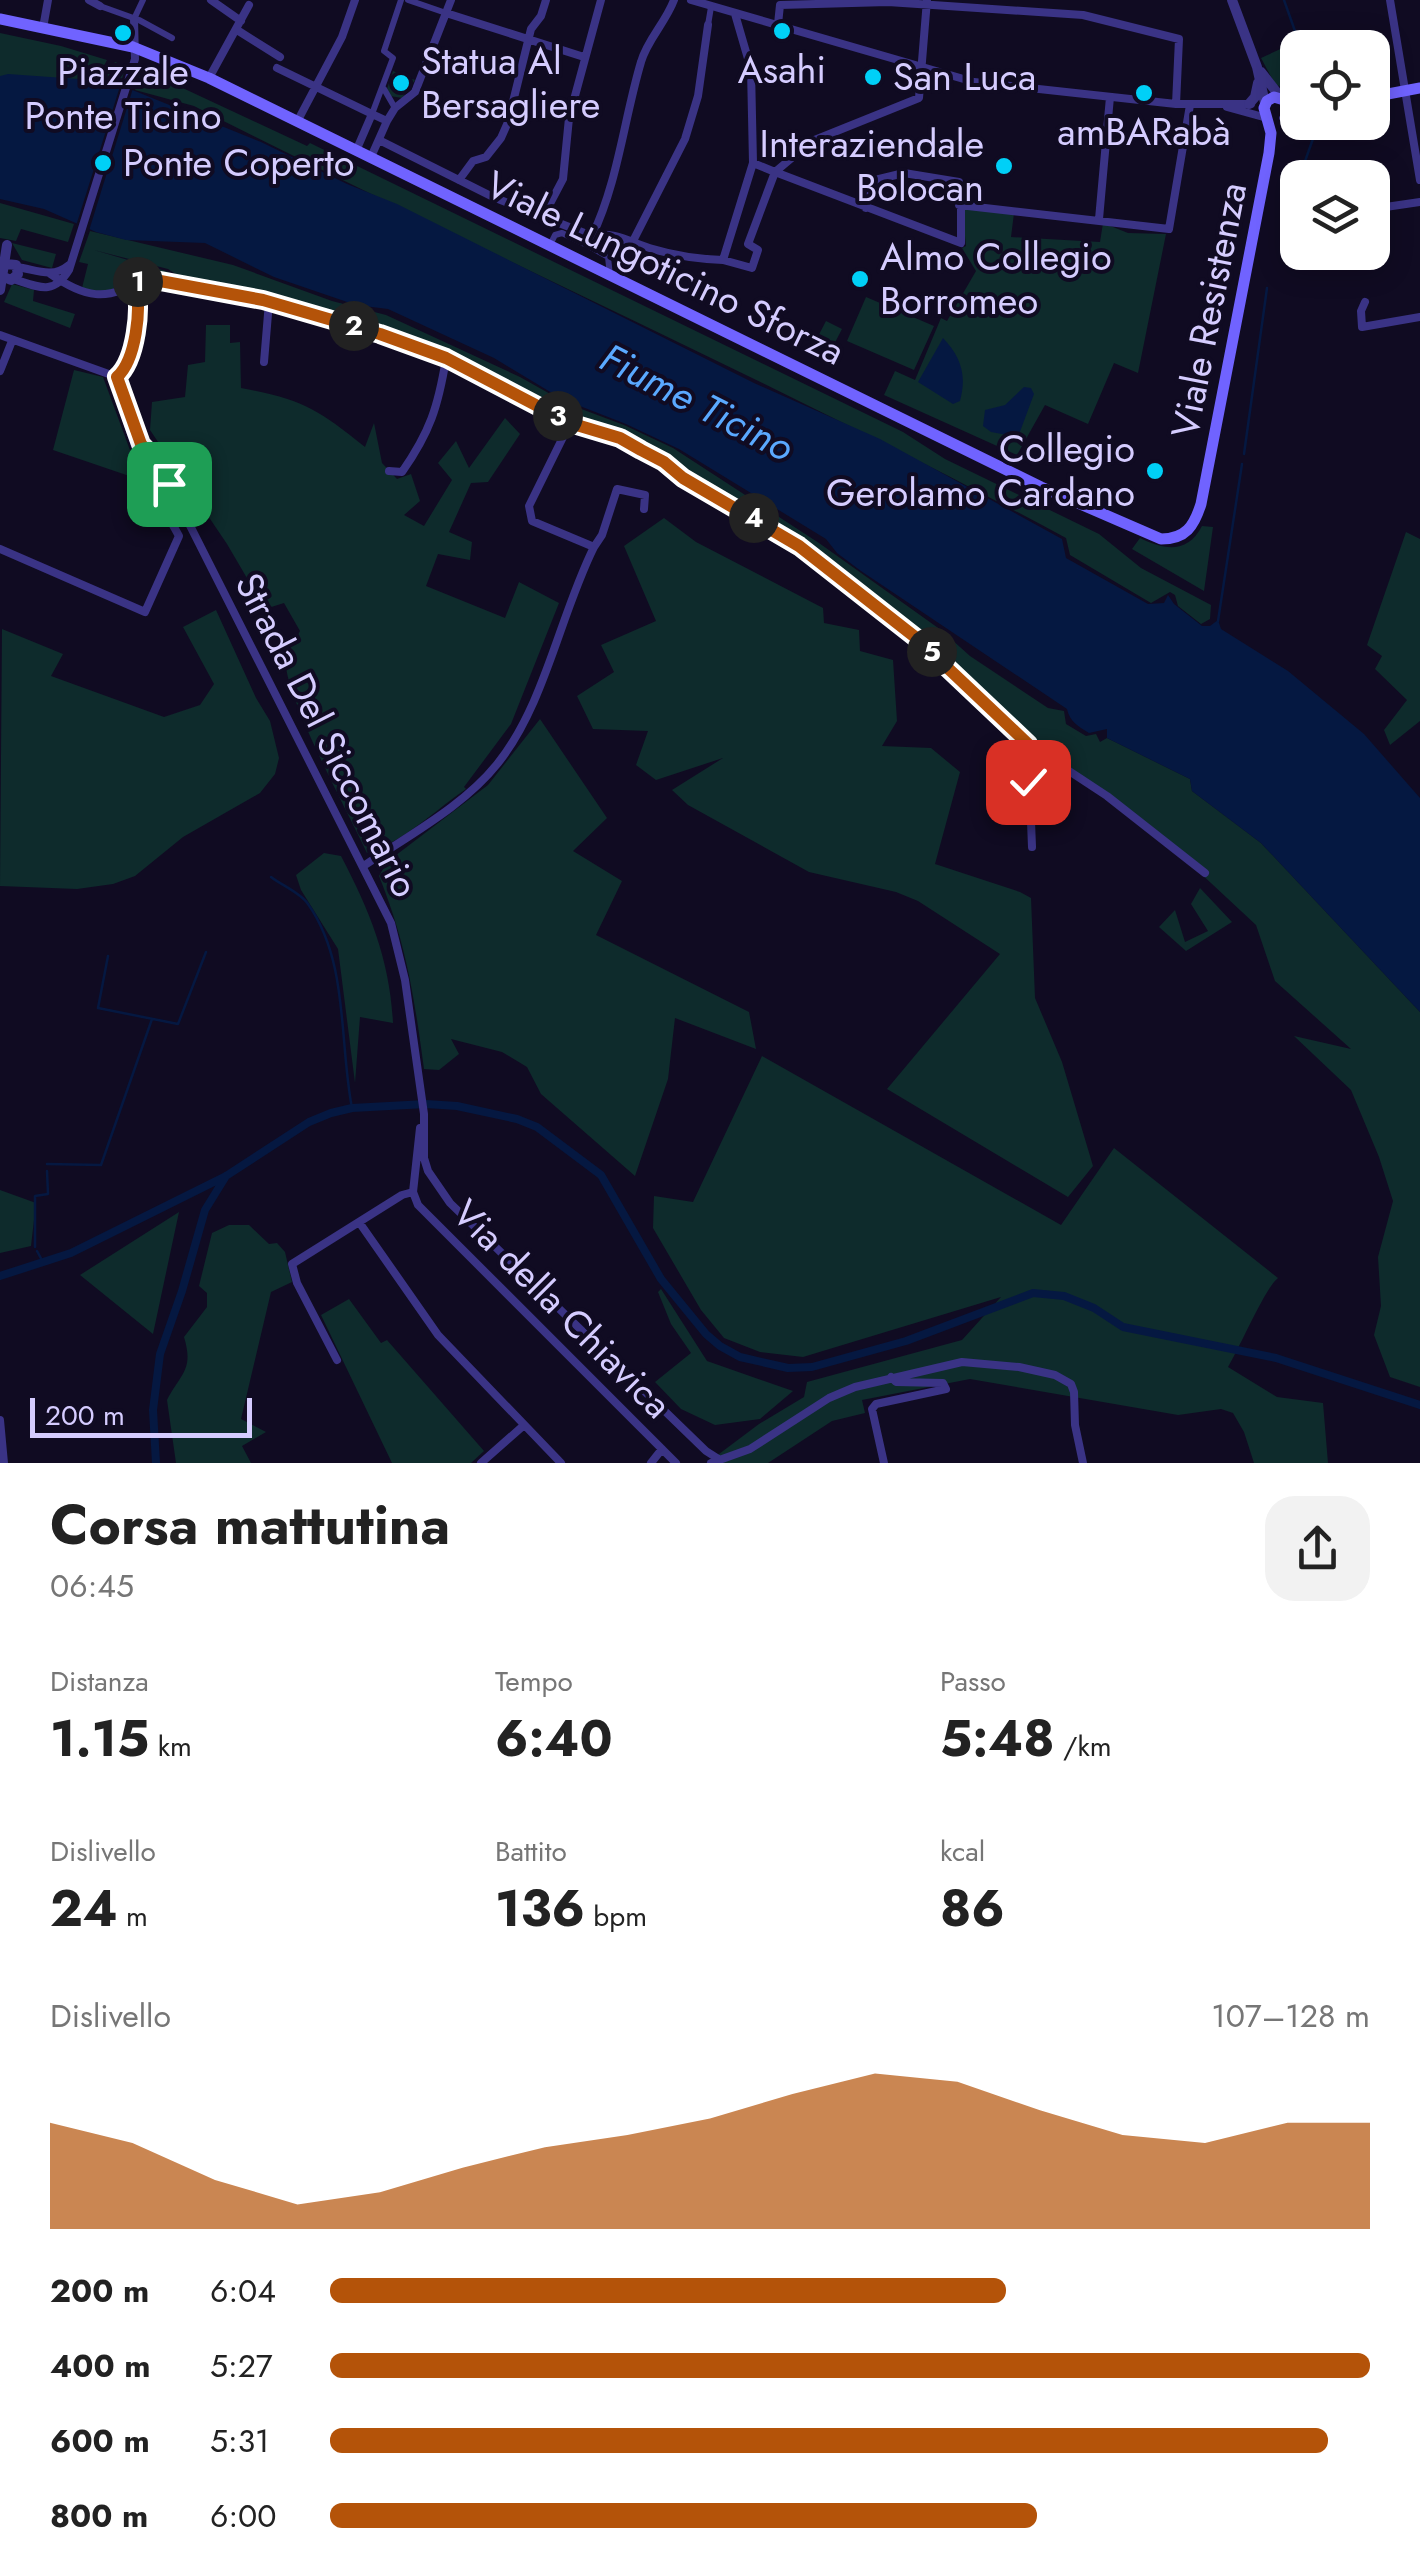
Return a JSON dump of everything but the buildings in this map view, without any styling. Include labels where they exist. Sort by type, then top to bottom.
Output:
[{"type":"main road","name":"Viale Lungoticino Sforza","points":[[0,19],[133,48],[208,78],[1041,487],[1132,529],[1172,539]]},
{"type":"main road","points":[[1280,99],[1274,97],[1265,103],[1264,112],[1268,119],[1280,120]]},
{"type":"main road","name":"Viale Resistenza","points":[[1172,539],[1190,529],[1201,504],[1271,138],[1268,119]]},
{"type":"main road","name":"Viale Resistenza","points":[[1271,138],[1280,127]]},
{"type":"street","points":[[43,28],[48,0]]},
{"type":"street","points":[[89,0],[172,38]]},
{"type":"street","points":[[8,273],[45,288],[60,284],[133,66],[134,19],[144,0]]},
{"type":"street","points":[[210,0],[280,57]]},
{"type":"street","points":[[296,123],[342,37],[355,0]]},
{"type":"street","points":[[356,151],[384,88],[393,58],[384,52],[404,0],[584,57]]},
{"type":"street","points":[[370,157],[394,108],[416,92],[451,0]]},
{"type":"street","points":[[460,180],[473,162],[486,158],[501,138],[529,38],[546,0]]},
{"type":"street","points":[[543,217],[562,178],[569,118],[600,0]]},
{"type":"street","points":[[590,240],[630,112],[642,56],[663,26],[674,0]]},
{"type":"street","points":[[691,0],[974,82],[1176,104],[1265,103],[1257,67],[1232,0]]},
{"type":"street","points":[[1026,10],[1028,0]]},
{"type":"street","points":[[1390,0],[1414,89],[1420,180]]},
{"type":"street","points":[[208,78],[250,2]]},
{"type":"street","points":[[778,24],[780,2],[926,2],[1083,15],[1179,39],[1176,104]]},
{"type":"street","points":[[549,247],[555,234],[590,240],[608,232],[688,258],[723,260],[752,268],[758,250],[748,244],[775,172],[812,141],[919,98],[926,2]]},
{"type":"street","points":[[617,256],[690,125],[711,4]]},
{"type":"street","points":[[723,260],[753,163],[751,69],[735,14]]},
{"type":"street","points":[[1257,67],[1280,96]]},
{"type":"street","points":[[1249,104],[1258,91],[1257,67]]},
{"type":"street","points":[[277,68],[387,121]]},
{"type":"street","points":[[384,88],[394,108]]},
{"type":"street","points":[[1099,219],[1110,98]]},
{"type":"street","points":[[960,205],[1169,229],[1190,105]]},
{"type":"street","points":[[1223,106],[1268,119]]},
{"type":"street","points":[[380,140],[590,240],[608,257],[610,277]]},
{"type":"street","points":[[753,163],[866,208],[961,243],[959,182],[904,173],[875,180],[866,208]]},
{"type":"street","points":[[1390,207],[1420,202]]},
{"type":"street","points":[[0,293],[8,273],[4,242]]},
{"type":"street","points":[[8,273],[49,273],[69,265]]},
{"type":"street","points":[[49,273],[60,284],[94,295],[144,278],[270,302],[446,358],[570,423],[620,438],[790,540],[915,637],[1028,744],[1106,796],[1205,873]]},
{"type":"street","points":[[117,377],[127,364],[133,337],[135,284]]},
{"type":"street","points":[[264,362],[270,302]]},
{"type":"street","points":[[1365,302],[1362,326],[1420,317]]},
{"type":"street","points":[[0,335],[117,377]]},
{"type":"street","points":[[0,371],[12,341]]},
{"type":"street","points":[[389,471],[402,472],[425,439],[439,405],[446,358]]},
{"type":"street","points":[[0,549],[145,612],[179,536],[151,488],[135,450],[117,377]]},
{"type":"street","name":"Strada Del Siccomario","points":[[124,402],[141,444],[158,462],[391,922],[424,1114]]},
{"type":"street","points":[[570,423],[529,506],[530,516],[594,547]]},
{"type":"street","points":[[136,516],[151,488]]},
{"type":"street","points":[[364,865],[449,807],[497,764],[524,723],[573,590],[602,535],[617,488],[645,495],[644,508]]},
{"type":"street","points":[[1028,744],[1032,847]]},
{"type":"street","points":[[337,1360],[297,1283],[292,1264],[402,1195],[413,1192],[424,1114]]},
{"type":"street","points":[[424,1114],[423,1144],[428,1171],[450,1203],[714,1461],[750,1449],[854,1386],[962,1362],[1019,1367],[1056,1375],[1070,1384],[1083,1463]]},
{"type":"street","name":"Via della Chiavica","points":[[413,1192],[418,1204],[676,1463]]},
{"type":"street","points":[[358,1222],[438,1335],[561,1463]]},
{"type":"street","points":[[884,1463],[872,1409],[876,1404],[946,1389],[943,1383],[896,1382],[890,1377]]},
{"type":"street","points":[[0,1420],[4,1463]]},
{"type":"street","points":[[487,1461],[523,1426]]},
{"type":"street","points":[[652,1463],[662,1449]]},
{"type":"green space","points":[[0,33],[107,60],[103,68],[109,71],[115,62],[126,66],[120,85],[107,81],[0,76]]},
{"type":"green space","points":[[1280,49],[1280,86],[1275,84],[1261,58]]},
{"type":"green space","points":[[142,69],[307,146],[310,143],[903,432],[945,459],[1099,534],[1141,568],[1211,605],[1210,619],[1201,624],[1178,606],[1170,592],[1151,603],[1070,555],[1066,538],[741,372],[194,106],[135,90]]},
{"type":"green space","points":[[393,71],[415,80],[402,98],[390,96],[387,89]]},
{"type":"green space","points":[[0,203],[74,224],[68,242],[21,229],[16,241],[0,238]]},
{"type":"green space","points":[[962,208],[1014,213],[1011,237],[1100,242],[1103,223],[1128,233],[1166,234],[1138,373],[1114,363],[1088,424],[1045,405],[1017,455],[884,395],[895,371],[915,380],[941,318],[947,321],[976,271],[962,248],[966,246]]},
{"type":"green space","points":[[90,231],[233,265],[332,301],[386,315],[520,377],[568,404],[673,448],[819,543],[941,630],[970,656],[1048,708],[1064,711],[1066,724],[1086,736],[1096,734],[1100,742],[1107,738],[1190,779],[1192,791],[1261,843],[1420,1012],[1420,1387],[1390,1377],[1374,1335],[1381,1306],[1378,1257],[1393,1201],[1379,1157],[1351,1090],[1294,1036],[1351,1049],[1275,981],[1256,925],[1197,870],[1077,772],[1028,739],[910,628],[769,520],[689,476],[671,460],[624,436],[588,424],[437,347],[330,315],[185,280],[168,269],[94,250],[169,272],[182,282],[142,276],[103,293],[82,288],[88,264],[79,262]]},
{"type":"green space","points":[[12,243],[56,254],[52,268],[22,260]]},
{"type":"green space","points":[[12,284],[34,290],[33,301],[75,314],[70,328],[4,302]]},
{"type":"green space","points":[[866,297],[934,326],[914,370],[847,341]]},
{"type":"green space","points":[[826,321],[842,329],[827,358],[811,350]]},
{"type":"green space","points":[[206,325],[230,325],[230,343],[240,342],[241,388],[308,407],[365,447],[374,423],[382,463],[397,479],[411,474],[420,501],[404,515],[424,526],[452,480],[438,463],[456,441],[469,468],[505,418],[520,434],[488,482],[471,483],[449,532],[472,542],[470,560],[438,554],[426,586],[505,618],[519,582],[559,603],[511,724],[466,789],[407,833],[367,853],[305,725],[287,675],[286,659],[300,631],[284,603],[265,609],[227,544],[150,430],[152,402],[185,397],[188,365],[205,362]]},
{"type":"green space","points":[[74,370],[103,377],[141,480],[53,450]]},
{"type":"green space","points":[[664,518],[696,542],[823,608],[824,623],[859,630],[860,651],[893,660],[897,721],[882,746],[931,748],[960,772],[935,864],[1031,898],[1035,998],[1062,1062],[1093,1166],[1068,1197],[887,1089],[1000,954],[918,901],[896,892],[809,872],[688,805],[672,790],[723,758],[656,780],[636,765],[648,731],[593,729],[577,696],[614,672],[601,645],[656,621],[624,546]]},
{"type":"green space","points":[[1202,526],[1213,527],[1204,591],[1132,549],[1140,538],[1166,547],[1183,545]]},
{"type":"green space","points":[[1406,532],[1420,539],[1420,721],[1390,745],[1384,730],[1407,700],[1375,669],[1382,656],[1367,645]]},
{"type":"green space","points":[[216,610],[270,721],[279,758],[275,774],[260,793],[183,837],[135,876],[77,889],[0,886],[2,629],[63,654],[51,676],[164,717],[200,705],[214,684],[183,627]]},
{"type":"green space","points":[[540,719],[607,818],[573,851],[622,881],[596,935],[749,1012],[756,1049],[675,1018],[668,1079],[635,1176],[541,1094],[527,1067],[502,1052],[451,1039],[459,1054],[439,1070],[424,1069],[408,971],[379,876],[387,862],[488,785]]},
{"type":"green space","points":[[324,853],[341,856],[361,897],[383,957],[391,1000],[393,1023],[360,1017],[355,1083],[338,949],[301,890],[296,875]]},
{"type":"green space","points":[[1200,888],[1232,922],[1186,951],[1159,927],[1175,910],[1185,942],[1208,931],[1191,904]]},
{"type":"green space","points":[[762,1056],[1061,1225],[1114,1148],[1278,1278],[1228,1367],[1277,1397],[1323,1403],[1328,1463],[1254,1463],[1233,1413],[1221,1409],[1178,1415],[970,1379],[862,1400],[865,1413],[832,1421],[768,1463],[707,1463],[804,1397],[807,1382],[962,1340],[1001,1297],[803,1357],[760,1352],[724,1338],[701,1310],[653,1228],[654,1196],[693,1202]]},
{"type":"green space","points":[[0,1190],[36,1203],[31,1246],[0,1253]]},
{"type":"green space","points":[[179,1212],[153,1334],[80,1275]]},
{"type":"green space","points":[[229,1225],[249,1225],[269,1244],[277,1243],[285,1252],[292,1282],[271,1292],[241,1419],[266,1432],[242,1446],[251,1463],[176,1463],[167,1400],[187,1364],[184,1337],[207,1307],[207,1293],[199,1286],[212,1233]]},
{"type":"green space","points":[[661,1289],[707,1361],[793,1391],[760,1419],[715,1425],[681,1409],[655,1382],[691,1353],[671,1324],[658,1292]]},
{"type":"green space","points":[[349,1299],[381,1343],[387,1340],[484,1451],[471,1463],[392,1463],[321,1315]]},
{"type":"water","name":"Fiume Ticino","points":[[0,76],[107,81],[261,142],[397,204],[754,383],[880,439],[1062,539],[1066,558],[1148,604],[1164,603],[1168,595],[1202,626],[1218,620],[1221,629],[1288,671],[1364,734],[1420,798],[1420,1012],[1261,843],[1192,791],[1190,779],[1107,738],[1107,729],[1089,733],[1081,728],[1067,709],[861,571],[826,539],[679,449],[562,399],[494,358],[388,309],[356,305],[274,277],[205,243],[126,240],[96,232],[44,209],[0,199]]},
{"type":"water","points":[[943,338],[958,359],[962,375],[960,401],[953,404],[918,382]]},
{"type":"water","points":[[1024,387],[1031,388],[1034,394],[1018,437],[991,432],[983,426],[985,410],[1005,405]]},
{"type":"pier","name":"Ponte Coperto","points":[[122,80],[134,85],[88,234],[75,229]]},
{"type":"waterway","points":[[1284,0],[1295,30]]},
{"type":"waterway","points":[[1305,160],[1313,140]]},
{"type":"waterway","points":[[1244,454],[1267,288]]},
{"type":"waterway","points":[[1218,621],[1242,464]]},
{"type":"waterway","points":[[271,877],[305,900],[330,951],[337,977],[352,1108]]},
{"type":"waterway","points":[[108,956],[98,1008],[178,1024],[206,952]]},
{"type":"waterway","points":[[47,1164],[101,1165],[152,1019]]},
{"type":"waterway","points":[[0,1276],[71,1253],[226,1176],[309,1122],[331,1113],[352,1108],[457,1106],[537,1127],[601,1175],[661,1279],[706,1334],[740,1357],[788,1368],[812,1367],[906,1341],[1033,1293],[1064,1296],[1094,1308],[1123,1327],[1276,1358],[1420,1405]]},
{"type":"waterway","points":[[35,1247],[35,1196],[48,1194],[47,1171]]},
{"type":"waterway","points":[[156,1463],[153,1410],[160,1354],[205,1210],[226,1176]]},
{"type":"waterway","points":[[37,1251],[44,1264]]},
{"type":"place","name":"Asahi","points":[[782,31]]},
{"type":"place","name":"Piazzale Ponte Ticino","points":[[123,33]]},
{"type":"place","name":"San Luca","points":[[873,77]]},
{"type":"place","name":"Statua Al Bersagliere","points":[[401,83]]},
{"type":"place","name":"amBARabà","points":[[1144,93]]},
{"type":"place","name":"Ponte Coperto","points":[[103,163]]},
{"type":"place","name":"Interaziendale Bolocan","points":[[1004,166]]},
{"type":"place","name":"Almo Collegio Borromeo","points":[[860,279]]},
{"type":"place","name":"Collegio Gerolamo Cardano","points":[[1155,471]]},
{"type":"route","points":[[169,484],[158,462],[141,444],[117,377],[127,364],[133,337],[135,284],[144,278],[190,284],[263,300],[380,334],[446,358],[570,423],[620,438],[781,533],[915,637],[1028,744],[1028,782]]}]
